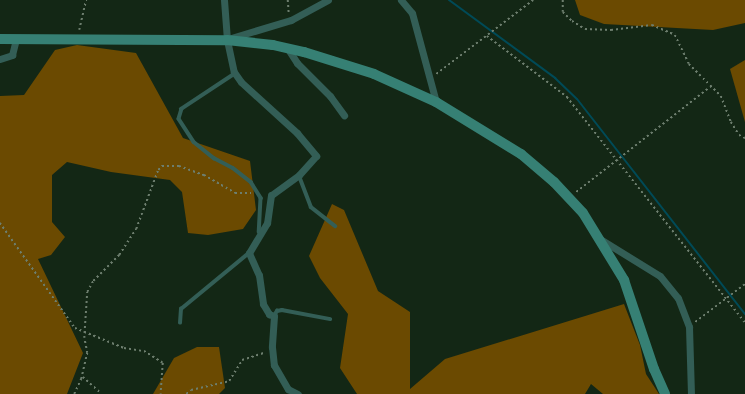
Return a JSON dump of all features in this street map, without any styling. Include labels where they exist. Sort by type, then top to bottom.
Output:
[{"type":"street","points":[[224,0],[227,40],[236,74],[316,156],[299,175],[271,195],[267,223],[249,253],[259,276],[263,304],[269,314],[274,316],[272,350],[278,375],[288,389],[298,394]]},
{"type":"street","points":[[227,40],[291,20],[328,0]]},
{"type":"street","points":[[401,0],[412,13],[436,102]]},
{"type":"street","points":[[0,39],[78,38],[227,40],[288,48],[374,74],[436,102],[521,154],[569,197],[600,239],[624,280],[654,370],[665,394]]},
{"type":"street","points":[[0,59],[12,55],[16,39]]},
{"type":"street","points":[[288,48],[297,63],[330,96],[344,115]]},
{"type":"street","points":[[600,239],[660,276],[678,298],[689,327],[691,394]]},
{"type":"lane","points":[[236,74],[182,109],[179,119],[194,142],[221,163],[251,182],[258,192],[261,217],[258,237]]},
{"type":"lane","points":[[299,175],[311,207],[321,217],[335,226]]},
{"type":"lane","points":[[180,323],[181,309],[249,253]]},
{"type":"lane","points":[[274,316],[277,311],[282,310],[330,319]]},
{"type":"path","points":[[78,38],[86,0]]},
{"type":"path","points":[[288,0],[291,20]]},
{"type":"path","points":[[430,79],[533,0]]},
{"type":"path","points":[[563,0],[563,12],[572,21],[585,29],[611,30],[652,25],[666,29],[676,35],[696,73],[721,96],[731,122],[739,135],[745,138]]},
{"type":"path","points":[[487,36],[568,97],[745,322]]},
{"type":"path","points":[[569,197],[711,86]]},
{"type":"path","points":[[74,394],[82,376],[88,353],[84,330],[87,292],[93,282],[119,255],[136,229],[156,173],[162,166],[179,166],[204,175],[235,193],[258,192]]},
{"type":"path","points":[[0,223],[24,259],[52,293],[69,322],[75,328],[84,330],[124,348],[144,351],[163,363],[161,394]]},
{"type":"path","points":[[689,327],[745,284]]},
{"type":"path","points":[[186,394],[191,390],[229,382],[242,360],[272,350]]},
{"type":"path","points":[[82,376],[102,394]]},
{"type":"shaded area","points":[[575,0],[745,0],[745,23],[713,30],[604,24],[580,15]]},
{"type":"shaded area","points":[[77,45],[136,53],[183,138],[250,161],[256,210],[243,229],[208,235],[188,233],[182,192],[170,180],[111,172],[67,162],[52,175],[52,222],[65,237],[51,255],[38,259],[83,353],[67,394],[0,394],[0,96],[24,95],[55,50]]},
{"type":"shaded area","points":[[745,60],[745,122],[730,69]]},
{"type":"shaded area","points":[[332,204],[344,210],[378,291],[410,312],[410,389],[445,359],[624,304],[640,345],[646,374],[659,394],[603,394],[591,384],[585,394],[357,394],[340,368],[348,314],[320,278],[309,256]]},
{"type":"shaded area","points":[[197,347],[219,347],[225,388],[219,394],[153,394],[174,358]]},
{"type":"waterway","points":[[449,0],[555,78],[577,99],[745,314]]}]
